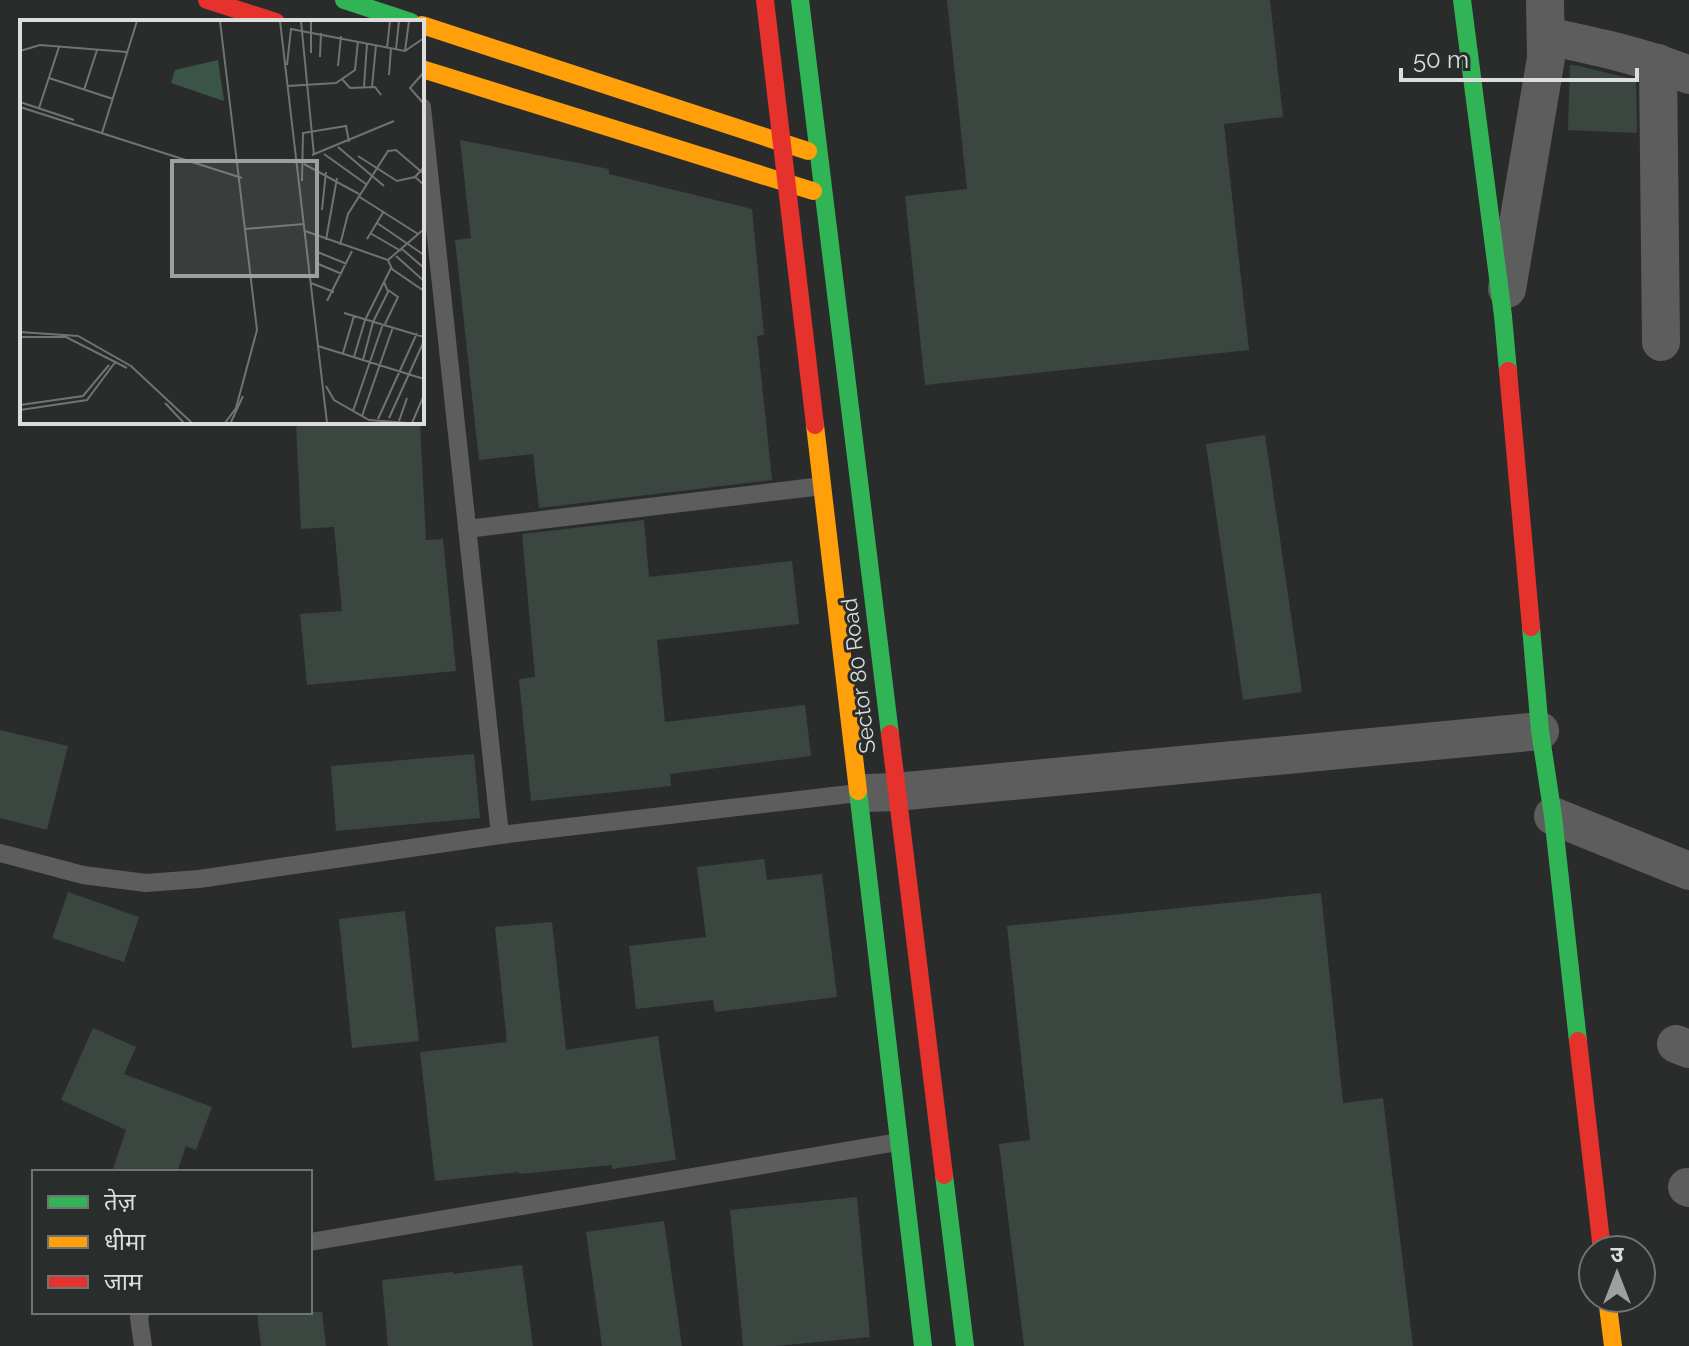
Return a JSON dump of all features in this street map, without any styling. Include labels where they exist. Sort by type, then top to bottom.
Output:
[{"type":"street","points":[[207,0],[270,20]]},
{"type":"street","points":[[344,0],[405,20]]},
{"type":"street","name":"Sector 80 Road","points":[[765,0],[923,1346]]},
{"type":"street","name":"Sector 80 Road","points":[[800,0],[965,1346]]},
{"type":"street","points":[[1462,0],[1503,316],[1540,731],[1553,816],[1600,1234]]},
{"type":"street","points":[[1503,316],[1546,58],[1545,18],[1622,52],[1674,69],[1661,342]]},
{"type":"street","points":[[424,26],[819,154]]},
{"type":"street","points":[[424,70],[823,194]]},
{"type":"street","points":[[858,793],[896,792],[1540,731]]},
{"type":"street","points":[[1553,816],[1689,871]]},
{"type":"street","points":[[1609,1314],[1613,1346]]},
{"type":"lane","points":[[424,126],[500,835]]},
{"type":"lane","points":[[467,529],[822,486]]},
{"type":"lane","points":[[0,853],[83,875],[146,883],[199,879],[500,835],[858,793]]},
{"type":"lane","points":[[312,1242],[898,1142]]},
{"type":"lane","points":[[140,1314],[143,1346]]},
{"type":"building","points":[[947,0],[1270,0],[1283,117],[1224,124],[1249,350],[925,385],[905,196],[967,189]]},
{"type":"building","points":[[1570,65],[1636,80],[1637,133],[1568,130]]},
{"type":"building","points":[[460,140],[609,169],[609,174],[752,209],[764,335],[757,336],[772,480],[539,508],[533,454],[479,460],[455,240],[471,238]]},
{"type":"building","points":[[296,424],[420,424],[426,540],[443,539],[456,671],[307,685],[300,614],[342,611],[334,527],[301,529]]},
{"type":"building","points":[[1265,435],[1302,692],[1243,700],[1206,444]]},
{"type":"building","points":[[644,520],[649,577],[792,561],[799,624],[657,640],[665,722],[805,705],[811,756],[670,774],[671,786],[531,801],[519,679],[535,677],[522,534]]},
{"type":"building","points":[[0,730],[68,746],[47,830],[0,818]]},
{"type":"building","points":[[474,754],[480,818],[336,831],[331,766]]},
{"type":"building","points":[[764,859],[767,880],[822,874],[837,997],[715,1012],[713,1000],[636,1009],[629,946],[706,937],[697,867]]},
{"type":"building","points":[[68,892],[139,917],[124,962],[52,938]]},
{"type":"building","points":[[1321,893],[1343,1103],[1383,1098],[1413,1346],[1024,1346],[999,1144],[1030,1140],[1007,926]]},
{"type":"building","points":[[405,911],[419,1041],[352,1048],[339,919]]},
{"type":"building","points":[[552,922],[566,1050],[658,1036],[676,1160],[612,1169],[612,1165],[435,1181],[420,1052],[507,1042],[495,927]]},
{"type":"building","points":[[93,1028],[136,1047],[124,1074],[212,1107],[196,1150],[186,1146],[178,1170],[113,1170],[126,1130],[61,1100]]},
{"type":"building","points":[[857,1197],[870,1337],[743,1346],[730,1210]]},
{"type":"building","points":[[664,1221],[682,1346],[602,1346],[586,1232]]},
{"type":"building","points":[[522,1265],[533,1346],[388,1346],[382,1280]]},
{"type":"building","points":[[322,1312],[326,1346],[261,1346],[257,1314]]},
{"type":"traffic: fast","points":[[344,0],[405,20]]},
{"type":"traffic: fast","points":[[800,0],[890,734]]},
{"type":"traffic: fast","points":[[1462,0],[1508,371]]},
{"type":"traffic: fast","points":[[1531,627],[1540,731],[1553,816],[1578,1041]]},
{"type":"traffic: fast","points":[[858,791],[923,1346]]},
{"type":"traffic: fast","points":[[944,1175],[965,1346]]},
{"type":"traffic: slow","points":[[424,26],[808,151]]},
{"type":"traffic: slow","points":[[424,70],[813,191]]},
{"type":"traffic: slow","points":[[815,425],[858,791]]},
{"type":"traffic: slow","points":[[1609,1314],[1613,1346]]},
{"type":"traffic: jam","points":[[207,0],[270,20]]},
{"type":"traffic: jam","points":[[765,0],[815,425]]},
{"type":"traffic: jam","points":[[1508,371],[1531,627]]},
{"type":"traffic: jam","points":[[890,734],[944,1175]]},
{"type":"traffic: jam","points":[[1578,1041],[1600,1234]]}]
